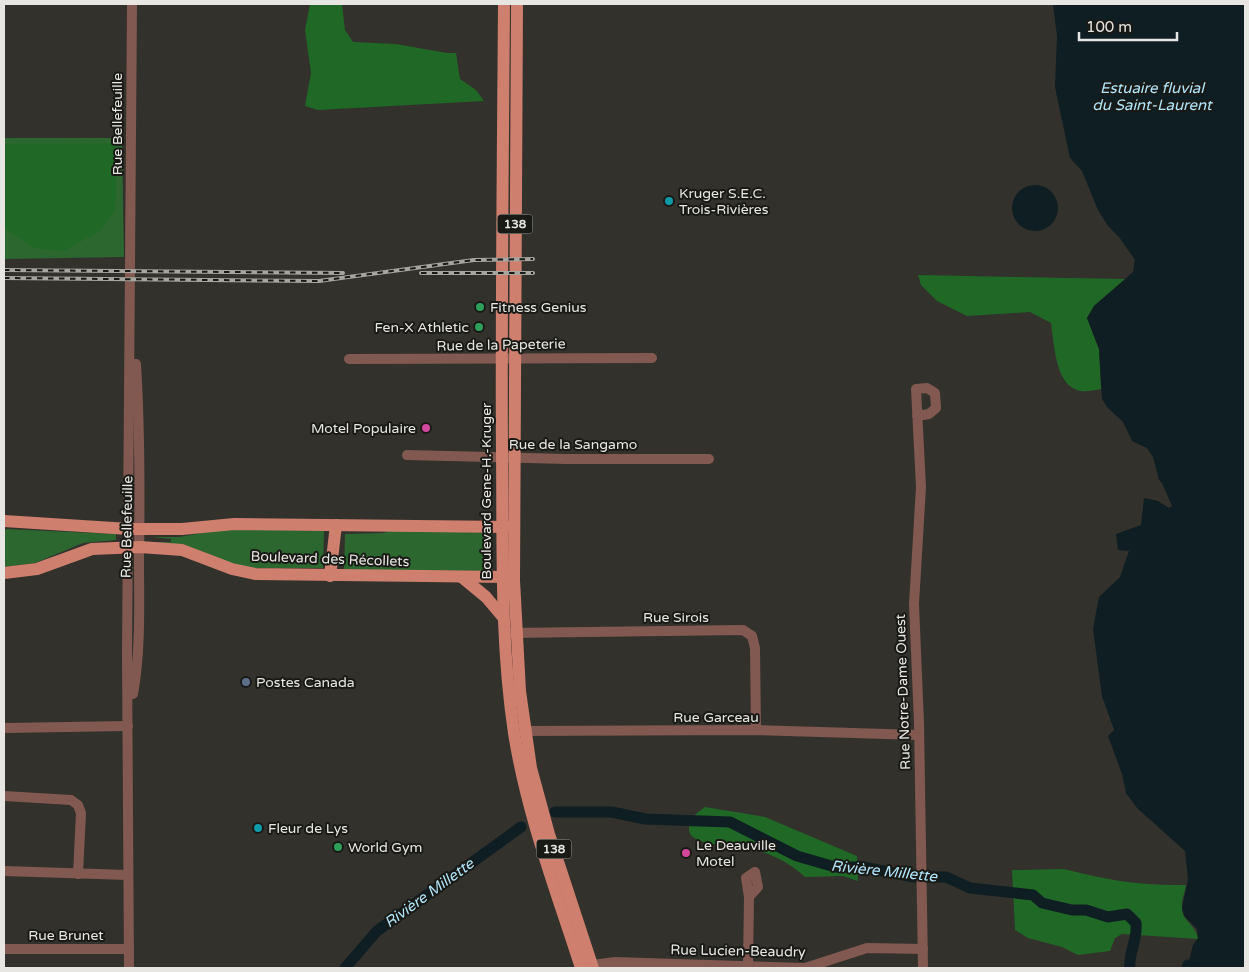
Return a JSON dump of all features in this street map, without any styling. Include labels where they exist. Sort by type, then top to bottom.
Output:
[{"type":"main road","name":"Boulevard Gene-H.-Kruger","points":[[504,4],[508,577],[516,633],[520,731]]},
{"type":"main road","name":"Boulevard Gene-H.-Kruger","points":[[507,357],[517,4]]},
{"type":"main road","points":[[4,521],[135,529],[182,529],[234,524],[507,527]]},
{"type":"main road","points":[[330,576],[336,525]]},
{"type":"main road","name":"Boulevard des Récollets","points":[[4,573],[33,570],[85,550],[134,547],[186,551],[232,569],[251,573],[330,576],[508,577]]},
{"type":"main road","name":"Boulevard Gene-H.-Kruger","points":[[508,577],[502,616],[503,634],[520,731],[587,967]]},
{"type":"main road","points":[[463,578],[486,597],[502,616]]},
{"type":"street","name":"Rue Bellefeuille","points":[[129,968],[128,723],[135,529],[130,334],[132,4]]},
{"type":"street","name":"Rue de la Papeterie","points":[[349,359],[652,358]]},
{"type":"street","name":"Rue Notre-Dame Ouest","points":[[917,416],[930,414],[936,408],[935,393],[927,388],[916,389],[917,416],[921,487],[914,604],[923,968]]},
{"type":"street","name":"Rue de la Sangamo","points":[[407,455],[508,458],[709,459]]},
{"type":"street","name":"Rue Sirois","points":[[503,634],[743,630],[752,636],[755,648],[756,730]]},
{"type":"street","points":[[4,728],[128,723]]},
{"type":"street","name":"Rue Garceau","points":[[520,731],[756,730],[918,735]]},
{"type":"street","points":[[4,796],[71,800],[78,805],[81,813],[78,874]]},
{"type":"street","points":[[4,871],[128,875]]},
{"type":"street","points":[[748,966],[749,897]]},
{"type":"street","name":"Rue Brunet","points":[[4,949],[129,948]]},
{"type":"street","name":"Rue Lucien-Beaudry","points":[[587,967],[615,962],[805,968],[867,948],[923,949]]},
{"type":"green space","points":[[310,4],[342,4],[345,30],[353,42],[396,44],[456,53],[460,79],[476,90],[484,101],[318,110],[305,106],[311,73],[305,30]]},
{"type":"green space","points":[[4,138],[122,138],[124,257],[4,259]]},
{"type":"green space","points":[[117,143],[115,210],[100,231],[63,251],[34,248],[4,228],[4,144]]},
{"type":"green space","points":[[918,275],[1126,279],[1094,306],[1087,318],[1099,349],[1101,389],[1080,391],[1070,386],[1064,379],[1057,361],[1051,323],[1030,312],[967,316],[937,301],[921,285]]},
{"type":"green space","points":[[6,529],[116,534],[116,540],[83,543],[35,563],[5,567],[4,531]]},
{"type":"green space","points":[[225,529],[324,531],[323,568],[249,568],[152,542],[171,542],[171,539],[152,537],[179,537]]},
{"type":"green space","points":[[397,529],[492,533],[492,571],[344,570],[345,534],[383,533]]},
{"type":"green space","points":[[705,807],[765,817],[857,856],[858,881],[843,876],[805,877],[782,860],[755,849],[705,843],[696,839],[691,835],[690,824],[694,816]]},
{"type":"green space","points":[[1064,869],[1125,881],[1186,885],[1182,902],[1183,913],[1195,930],[1198,939],[1122,934],[1115,938],[1110,951],[1078,955],[1062,947],[1028,938],[1015,930],[1012,870]]},
{"type":"water","name":"Estuaire fluvial du Saint-Laurent","points":[[1053,4],[1245,4],[1245,968],[1190,968],[1188,965],[1193,945],[1198,938],[1197,929],[1184,916],[1182,908],[1188,879],[1185,851],[1137,808],[1126,793],[1122,774],[1108,736],[1114,730],[1102,696],[1093,629],[1099,597],[1120,577],[1129,551],[1118,550],[1116,534],[1141,525],[1144,498],[1158,501],[1169,508],[1172,506],[1159,480],[1153,457],[1147,448],[1132,441],[1123,422],[1107,407],[1102,399],[1099,349],[1087,318],[1094,306],[1133,272],[1135,260],[1119,237],[1108,226],[1098,210],[1082,171],[1070,158],[1055,87],[1057,36]]},
{"type":"water","points":[[1035,185],[1048,189],[1054,195],[1058,208],[1054,221],[1048,227],[1035,231],[1022,227],[1016,221],[1012,208],[1016,195],[1022,189]]},
{"type":"waterway","name":"Rivière Millette","points":[[555,812],[612,812],[645,819],[730,822],[797,856],[835,867],[863,867],[914,877],[946,877],[970,888],[1033,895],[1042,903],[1072,910],[1086,910],[1108,917],[1127,914],[1136,923],[1136,935],[1130,957],[1130,968]]},
{"type":"waterway","name":"Rivière Millette","points":[[345,968],[377,931],[521,827]]},
{"type":"railway","points":[[4,278],[319,281],[474,260],[533,259]]},
{"type":"railway","points":[[4,270],[343,273]]},
{"type":"railway","points":[[421,273],[533,273]]},
{"type":"place","name":"Kruger S.E.C. Trois-Rivières","points":[[669,201]]},
{"type":"place","name":"Fitness Genius","points":[[480,307]]},
{"type":"place","name":"Fen-X Athletic","points":[[479,327]]},
{"type":"place","name":"Motel Populaire","points":[[426,428]]},
{"type":"place","name":"Postes Canada","points":[[246,682]]},
{"type":"place","name":"Fleur de Lys","points":[[258,828]]},
{"type":"place","name":"World Gym","points":[[338,847]]},
{"type":"place","name":"Le Deauville Motel","points":[[686,853]]}]
